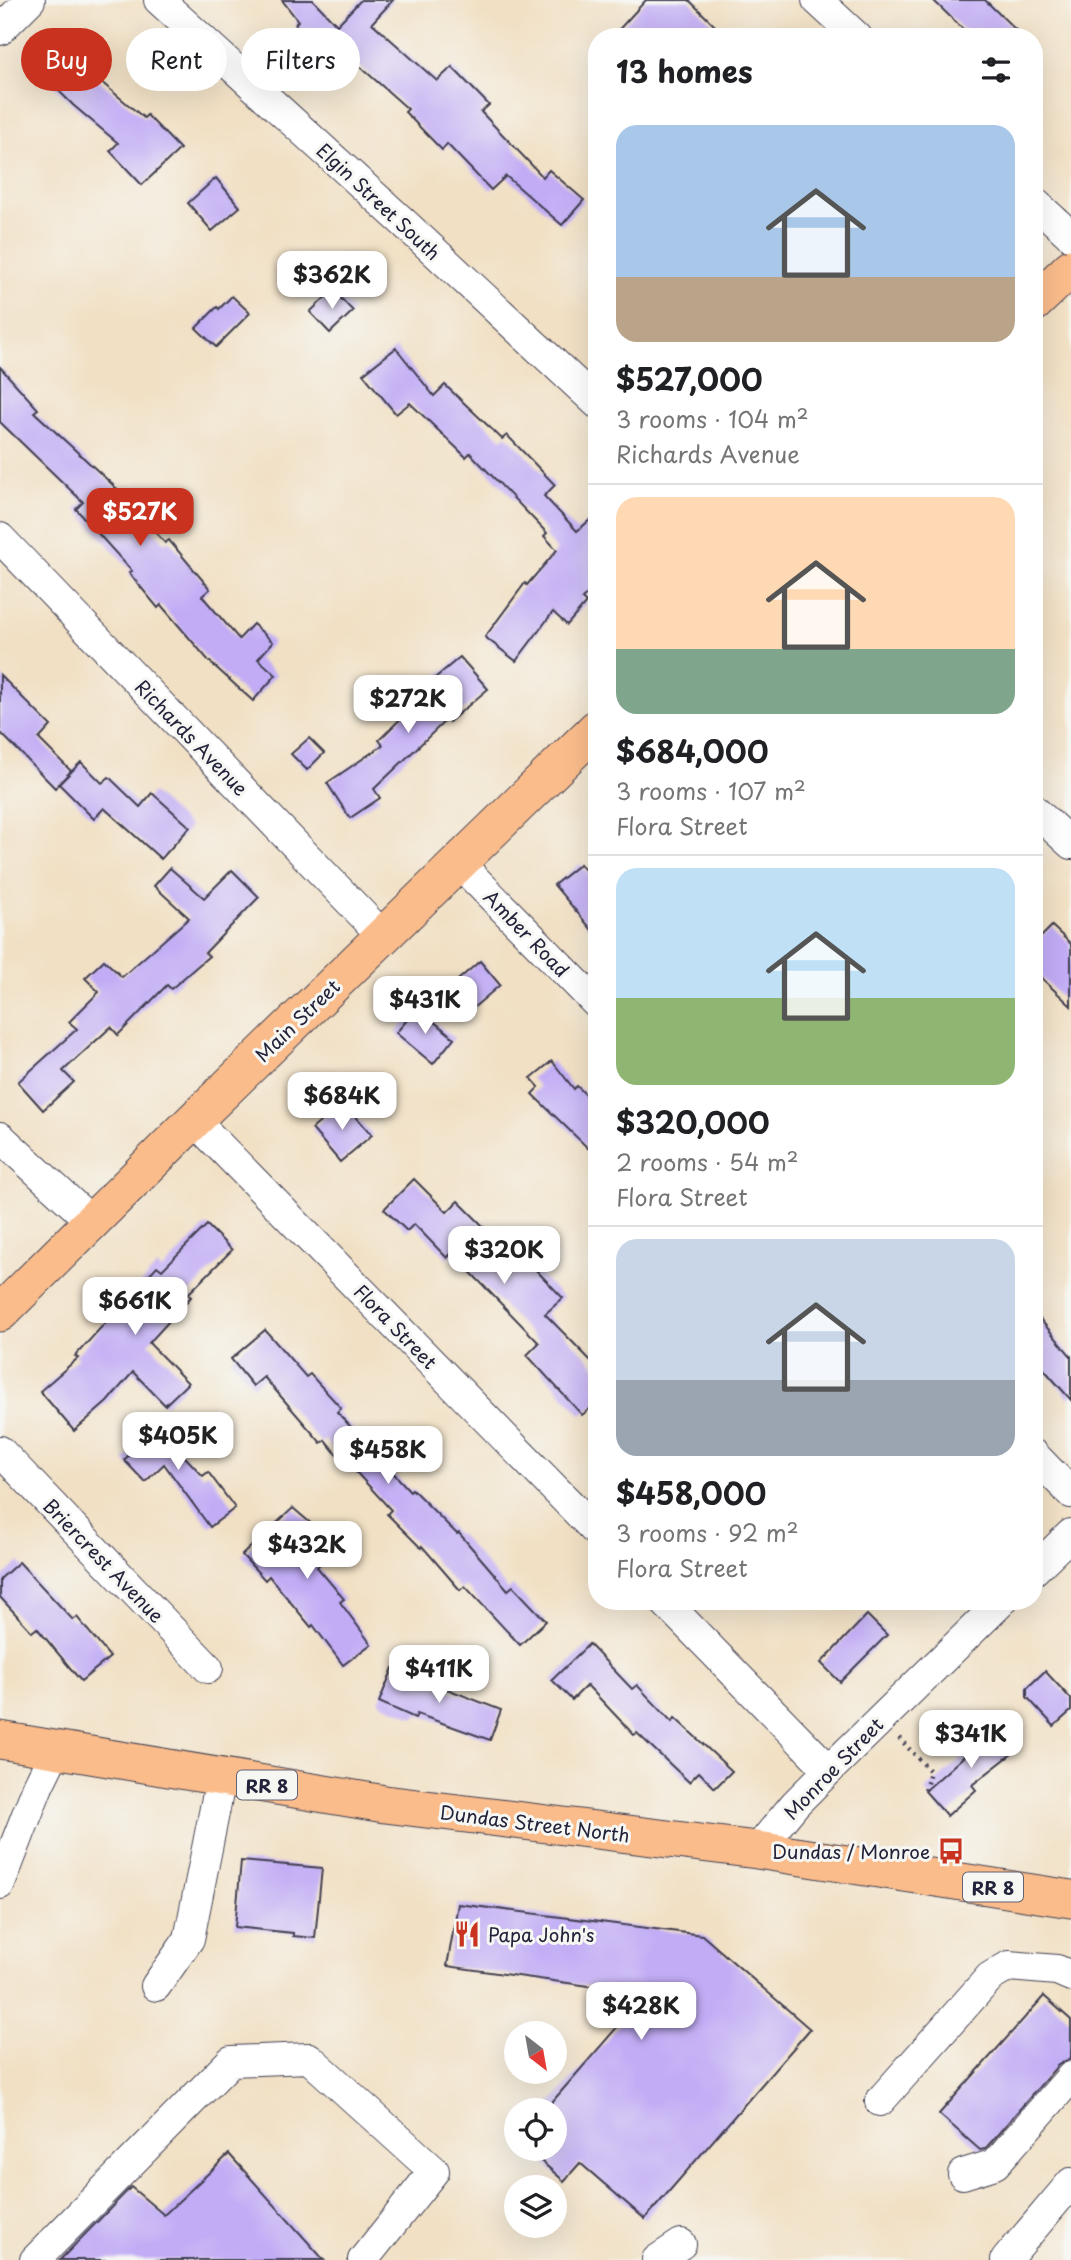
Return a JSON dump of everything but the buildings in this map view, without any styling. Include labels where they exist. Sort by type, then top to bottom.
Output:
[{"type":"main road","points":[[1043,294],[1071,268]]},
{"type":"main road","name":"Main Street","points":[[0,1313],[588,737]]},
{"type":"main road","name":"Dundas Street North","points":[[0,1740],[385,1804],[757,1850],[1071,1899]]},
{"type":"street","points":[[0,30],[30,0]]},
{"type":"street","name":"Elgin Street South","points":[[159,0],[588,395]]},
{"type":"street","points":[[817,0],[847,28]]},
{"type":"street","points":[[1043,210],[1071,236]]},
{"type":"street","name":"Richards Avenue","points":[[0,538],[383,936]]},
{"type":"street","points":[[1043,818],[1071,844]]},
{"type":"street","name":"Amber Road","points":[[458,862],[588,995]]},
{"type":"street","name":"Flora Street","points":[[194,1120],[588,1523]]},
{"type":"street","points":[[0,1137],[92,1222]]},
{"type":"street","name":"Briercrest Avenue","points":[[0,1451],[208,1668]]},
{"type":"street","points":[[1043,1464],[1071,1493]]},
{"type":"street","points":[[1043,1561],[1071,1534]]},
{"type":"street","points":[[673,1610],[829,1770]]},
{"type":"street","name":"Monroe Street","points":[[757,1850],[795,1804],[993,1610]]},
{"type":"street","points":[[3,1865],[56,1749]]},
{"type":"street","points":[[156,1986],[189,1939],[220,1778]]},
{"type":"street","points":[[880,2101],[990,1977],[1009,1966],[1057,1970],[1071,1976]]},
{"type":"street","points":[[35,2260],[231,2061],[309,2058],[434,2171],[363,2260]]},
{"type":"street","points":[[963,2174],[995,2164],[1071,2077]]},
{"type":"street","points":[[1006,2260],[1071,2183]]},
{"type":"path","points":[[897,1737],[930,1771],[925,1791]]},
{"type":"place","name":"Dundas / Monroe","points":[[951,1851]]},
{"type":"place","name":"Papa John's","points":[[467,1934]]}]
